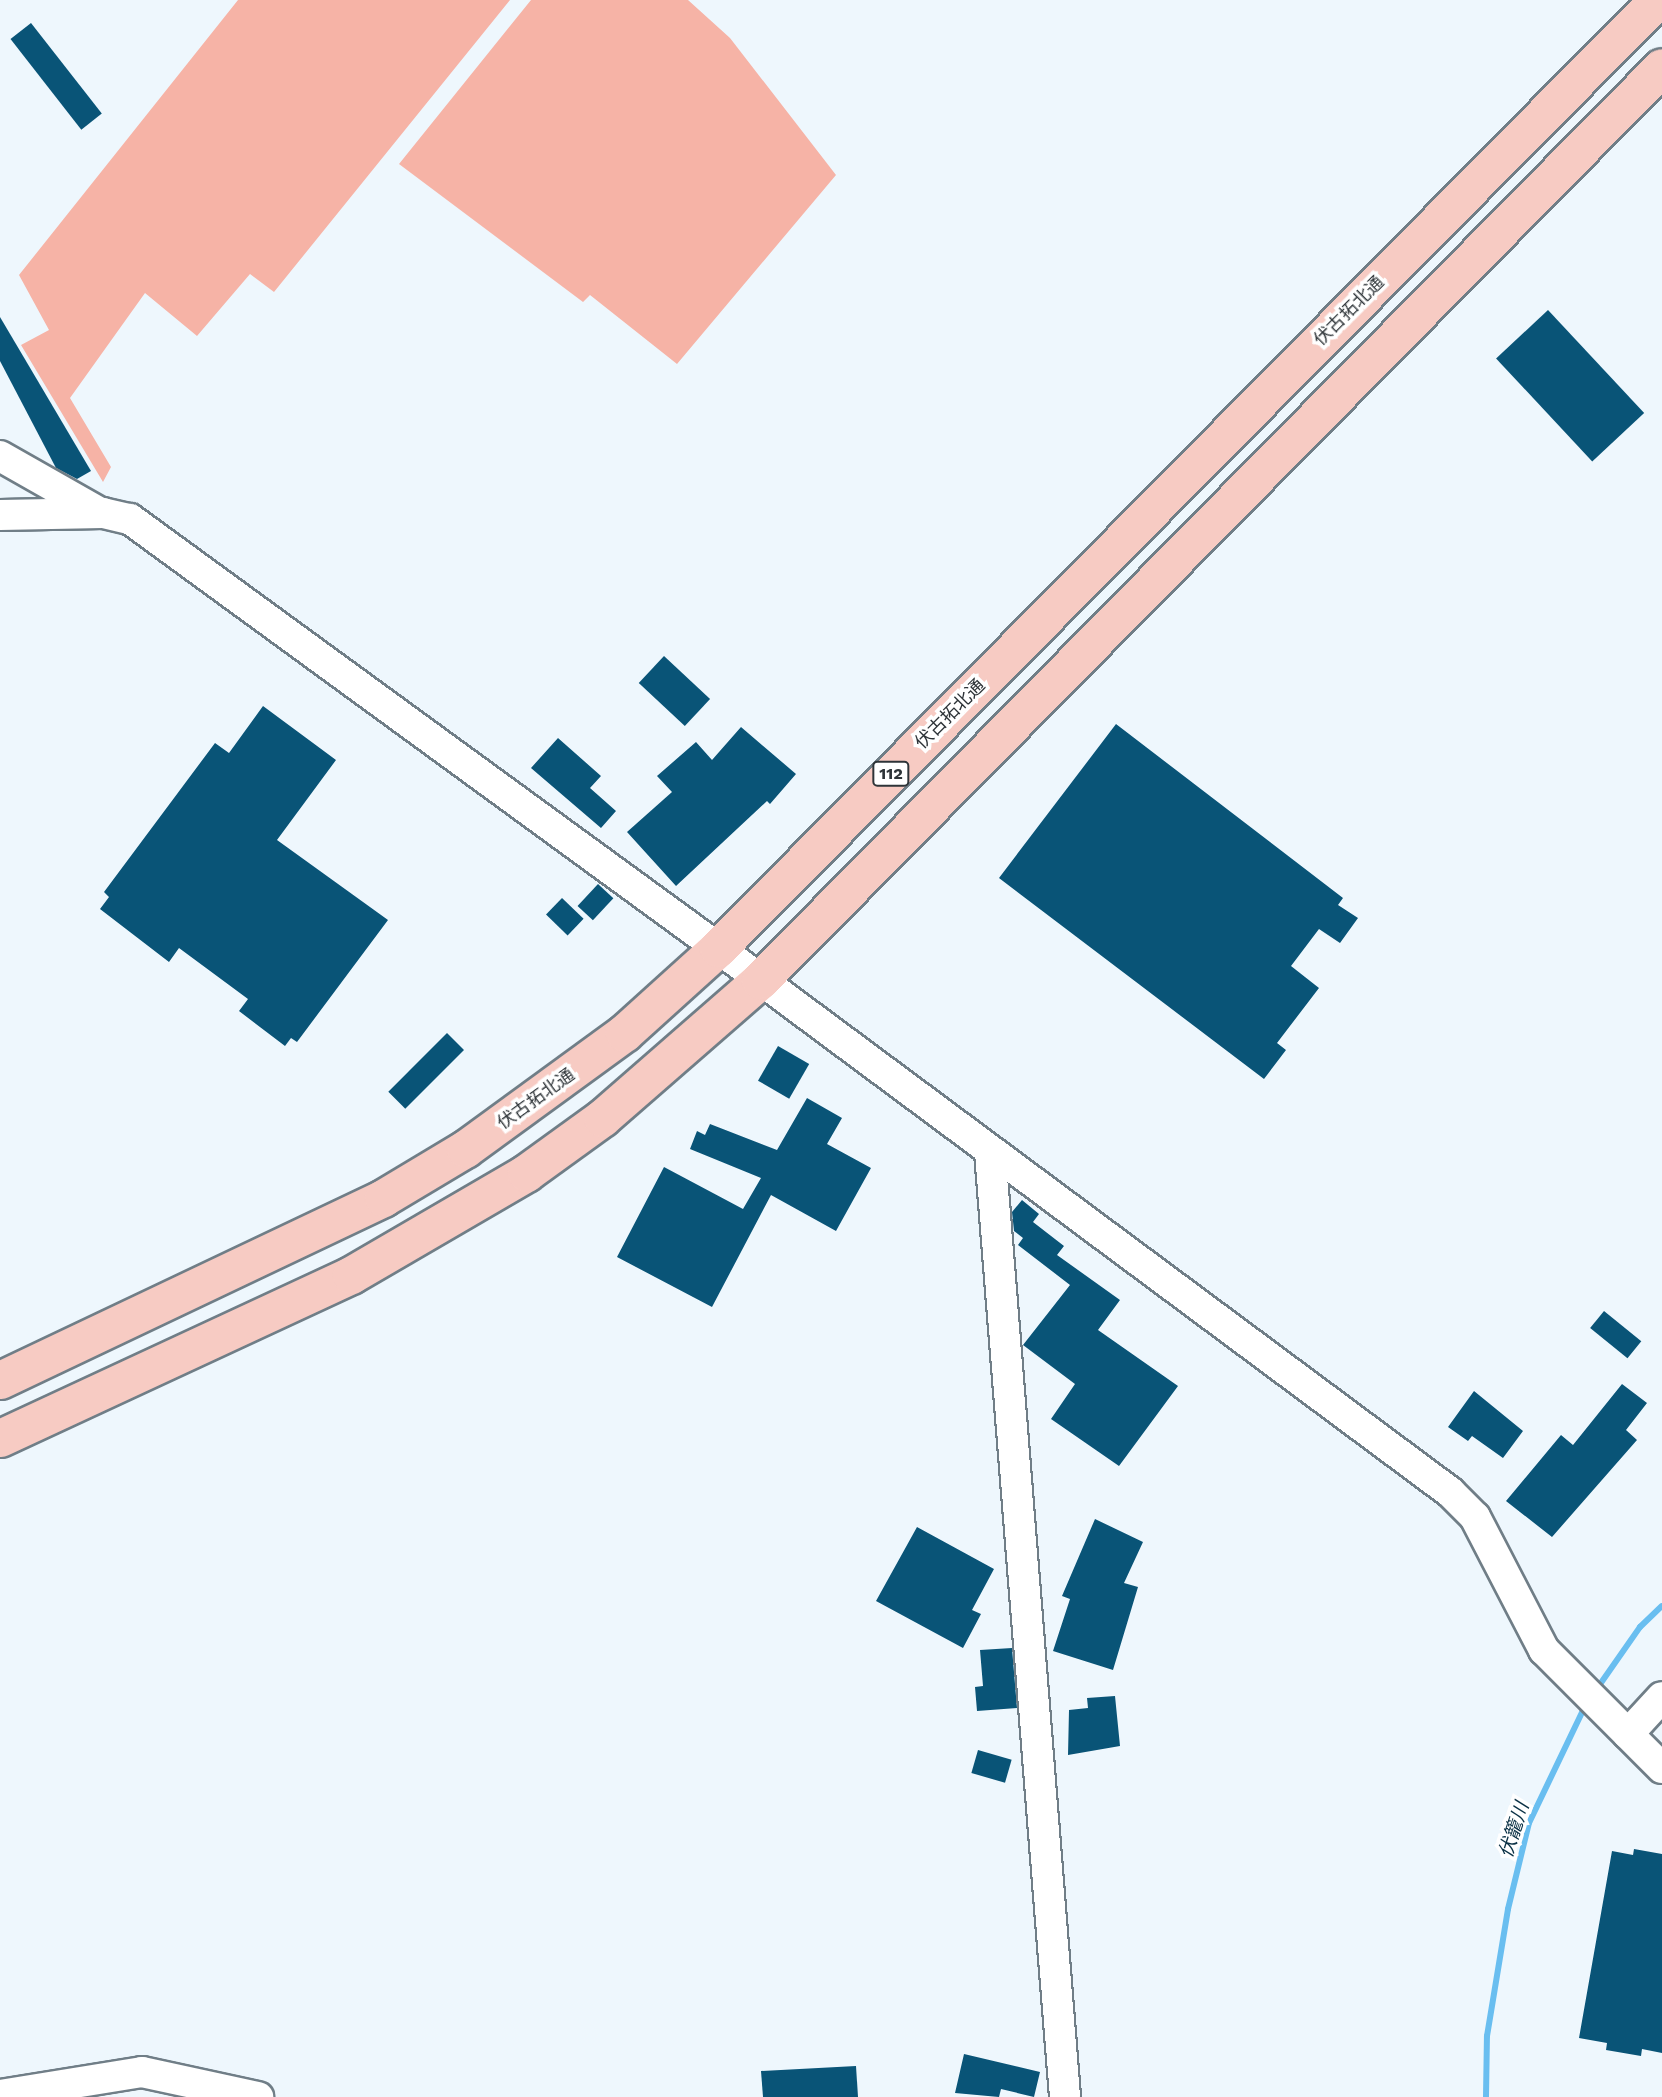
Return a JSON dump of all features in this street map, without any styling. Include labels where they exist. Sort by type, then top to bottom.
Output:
[{"type":"main road","name":"伏古拓北通","points":[[0,1380],[275,1253],[383,1198],[465,1149],[624,1033],[718,948],[1657,0]]},
{"type":"main road","points":[[0,1438],[351,1275],[439,1228],[527,1173],[602,1118],[760,980],[1662,66]]},
{"type":"street","points":[[0,456],[103,513]]},
{"type":"street","points":[[0,515],[103,513],[130,519],[718,948],[1450,1492],[1475,1517],[1507,1585],[1544,1650],[1662,1768]]},
{"type":"street","points":[[990,1152],[1065,2097]]},
{"type":"street","points":[[1623,1729],[1662,1697]]},
{"type":"street","points":[[0,2095],[142,2072],[258,2097]]},
{"type":"shaded area","points":[[238,0],[510,0],[274,292],[250,274],[197,336],[145,293],[70,398],[111,467],[103,482],[21,345],[49,330],[19,275]]},
{"type":"shaded area","points":[[531,0],[688,0],[730,38],[836,175],[677,364],[590,295],[583,302],[399,164]]},
{"type":"building","points":[[31,23],[102,114],[81,130],[11,39]]},
{"type":"building","points":[[1548,310],[1644,413],[1592,462],[1496,358]]},
{"type":"building","points":[[0,317],[91,471],[77,479],[56,468],[0,361]]},
{"type":"building","points":[[664,656],[710,699],[685,726],[639,683]]},
{"type":"building","points":[[263,706],[336,760],[277,840],[388,920],[297,1042],[291,1038],[285,1046],[239,1011],[248,999],[179,948],[169,962],[100,909],[109,897],[104,892],[215,743],[229,753]]},
{"type":"building","points":[[1116,724],[1343,898],[1338,905],[1358,918],[1340,943],[1319,929],[1291,966],[1319,988],[1277,1043],[1286,1050],[1264,1079],[999,878]]},
{"type":"building","points":[[741,727],[796,774],[770,804],[767,801],[676,886],[627,832],[672,792],[657,776],[696,742],[712,760]]},
{"type":"building","points":[[558,738],[601,776],[590,788],[616,811],[601,828],[531,768]]},
{"type":"building","points":[[598,884],[613,898],[593,920],[578,906]]},
{"type":"building","points":[[562,898],[584,919],[568,935],[546,915]]},
{"type":"building","points":[[447,1033],[464,1050],[405,1109],[388,1092]]},
{"type":"building","points":[[778,1046],[809,1064],[789,1099],[758,1081]]},
{"type":"building","points":[[807,1098],[842,1118],[827,1144],[871,1168],[836,1231],[771,1195],[712,1307],[617,1257],[664,1167],[743,1209],[761,1178],[690,1149],[697,1131],[705,1135],[710,1124],[777,1150]]},
{"type":"building","points":[[1022,1200],[1039,1214],[1033,1222],[1064,1246],[1057,1255],[1120,1300],[1098,1330],[1178,1386],[1119,1466],[1051,1419],[1075,1384],[1023,1345],[1070,1285],[1018,1245],[1023,1238],[1014,1231],[1012,1212]]},
{"type":"building","points":[[1604,1311],[1641,1341],[1627,1358],[1590,1328]]},
{"type":"building","points":[[1622,1384],[1647,1403],[1626,1430],[1637,1440],[1552,1537],[1506,1501],[1561,1435],[1573,1445]]},
{"type":"building","points":[[1474,1391],[1523,1431],[1503,1458],[1472,1436],[1468,1441],[1448,1427]]},
{"type":"building","points":[[1095,1519],[1143,1542],[1124,1583],[1138,1587],[1113,1670],[1053,1651],[1070,1599],[1062,1596]]},
{"type":"building","points":[[917,1527],[994,1569],[972,1610],[981,1614],[963,1648],[876,1601]]},
{"type":"building","points":[[1012,1648],[1017,1708],[977,1711],[975,1687],[983,1686],[980,1650]]},
{"type":"building","points":[[1115,1696],[1120,1746],[1068,1755],[1069,1710],[1088,1708],[1087,1698]]},
{"type":"building","points":[[978,1750],[1012,1760],[1005,1783],[971,1773]]},
{"type":"building","points":[[1634,1849],[1662,1854],[1662,2053],[1642,2049],[1641,2056],[1606,2050],[1607,2043],[1579,2038],[1612,1851],[1633,1855]]},
{"type":"building","points":[[964,2054],[1040,2072],[1034,2097],[1001,2089],[999,2097],[955,2093]]},
{"type":"building","points":[[856,2066],[858,2097],[763,2097],[761,2071]]},
{"type":"waterway","name":"伏籠川","points":[[1596,1690],[1640,1627],[1662,1606]]},
{"type":"waterway","name":"伏籠川","points":[[1486,2097],[1487,2036],[1508,1909],[1529,1823],[1586,1704]]}]
